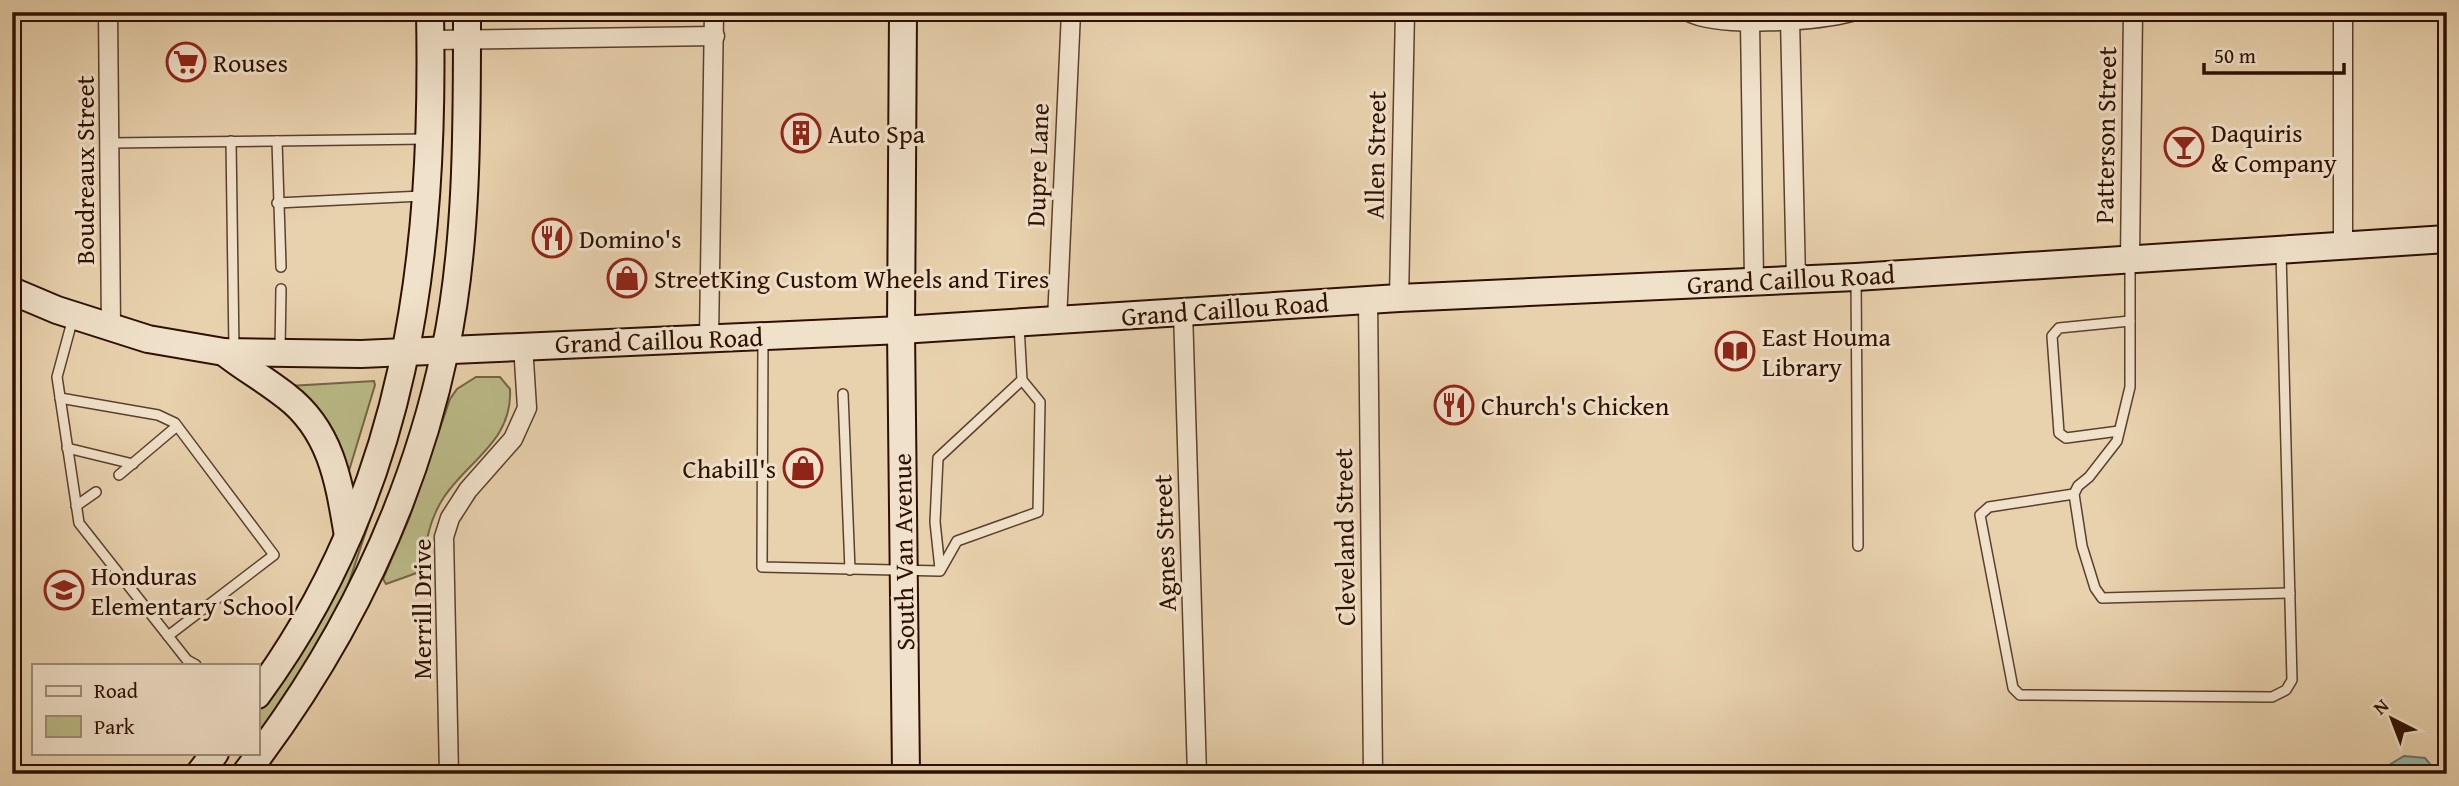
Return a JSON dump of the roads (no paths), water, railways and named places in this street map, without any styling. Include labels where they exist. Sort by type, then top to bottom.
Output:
[{"type":"main road","points":[[259,692],[329,578],[348,536],[390,422],[407,351],[423,253],[431,139],[430,12]]},
{"type":"main road","name":"South Van Avenue","points":[[903,12],[901,330],[906,774]]},
{"type":"main road","points":[[245,774],[305,691],[375,565],[408,481],[446,349],[464,194],[467,25]]},
{"type":"main road","name":"Grand Caillou Road","points":[[12,290],[74,316],[148,339],[229,352],[407,351],[901,330],[1399,298],[1856,277],[2447,239]]},
{"type":"main road","points":[[229,352],[286,396],[309,418],[324,439],[337,472],[348,536]]},
{"type":"main road","points":[[199,774],[214,754]]},
{"type":"street","name":"Boudreaux Street","points":[[108,12],[111,327]]},
{"type":"street","points":[[709,338],[714,12]]},
{"type":"street","name":"Dupre Lane","points":[[1057,321],[1071,12]]},
{"type":"street","name":"Allen Street","points":[[1399,298],[1405,12]]},
{"type":"street","points":[[1689,12],[1699,18],[1750,22],[1850,12]]},
{"type":"street","name":"Patterson Street","points":[[2130,258],[2133,12]]},
{"type":"street","points":[[2343,12],[2343,244]]},
{"type":"street","points":[[1790,19],[1796,280]]},
{"type":"street","points":[[1750,22],[1754,280]]},
{"type":"street","points":[[431,40],[467,25],[715,36]]},
{"type":"street","name":"Cleveland Street","points":[[1368,300],[1373,774]]},
{"type":"street","name":"Agnes Street","points":[[1183,311],[1197,774]]},
{"type":"street","name":"Merrill Drive","points":[[449,774],[444,537],[450,518],[468,490],[513,439],[527,408],[523,345]]},
{"type":"lane","points":[[110,143],[431,139]]},
{"type":"lane","points":[[229,352],[230,141]]},
{"type":"lane","points":[[277,141],[281,267]]},
{"type":"lane","points":[[277,203],[427,195]]},
{"type":"lane","points":[[2074,494],[1989,507],[1980,515],[2013,688],[2020,695],[2272,697],[2286,690],[2292,680],[2281,248]]},
{"type":"lane","points":[[2130,258],[2130,387],[2117,441],[2074,494],[2082,546],[2095,588],[2102,598],[2290,593]]},
{"type":"lane","points":[[1856,277],[1858,546]]},
{"type":"lane","points":[[280,353],[281,289]]},
{"type":"lane","points":[[74,316],[57,377],[79,523],[187,660],[194,664]]},
{"type":"lane","points":[[2119,430],[2066,438],[2059,433],[2052,336],[2059,328],[2130,321]]},
{"type":"lane","points":[[940,571],[957,541],[1038,512],[1040,402],[1022,380],[1019,323]]},
{"type":"lane","points":[[764,335],[762,567],[940,571]]},
{"type":"lane","points":[[940,571],[935,522],[938,458],[1022,380]]},
{"type":"lane","points":[[844,394],[850,570]]},
{"type":"lane","points":[[60,398],[158,415],[177,426],[274,555],[168,636]]},
{"type":"lane","points":[[119,474],[177,426]]},
{"type":"lane","points":[[67,448],[133,464]]},
{"type":"lane","points":[[76,506],[96,492]]},
{"type":"place","name":"Rouses","points":[[186,62]]},
{"type":"place","name":"Auto Spa","points":[[801,133]]},
{"type":"place","name":"Daquiris & Company","points":[[2184,147]]},
{"type":"place","name":"Domino's","points":[[552,238]]},
{"type":"place","name":"StreetKing Custom Wheels and Tires","points":[[627,278]]},
{"type":"place","name":"East Houma Library","points":[[1735,351]]},
{"type":"place","name":"Church's Chicken","points":[[1454,405]]},
{"type":"place","name":"Chabill's","points":[[803,468]]},
{"type":"place","name":"Honduras Elementary School","points":[[64,590]]}]
